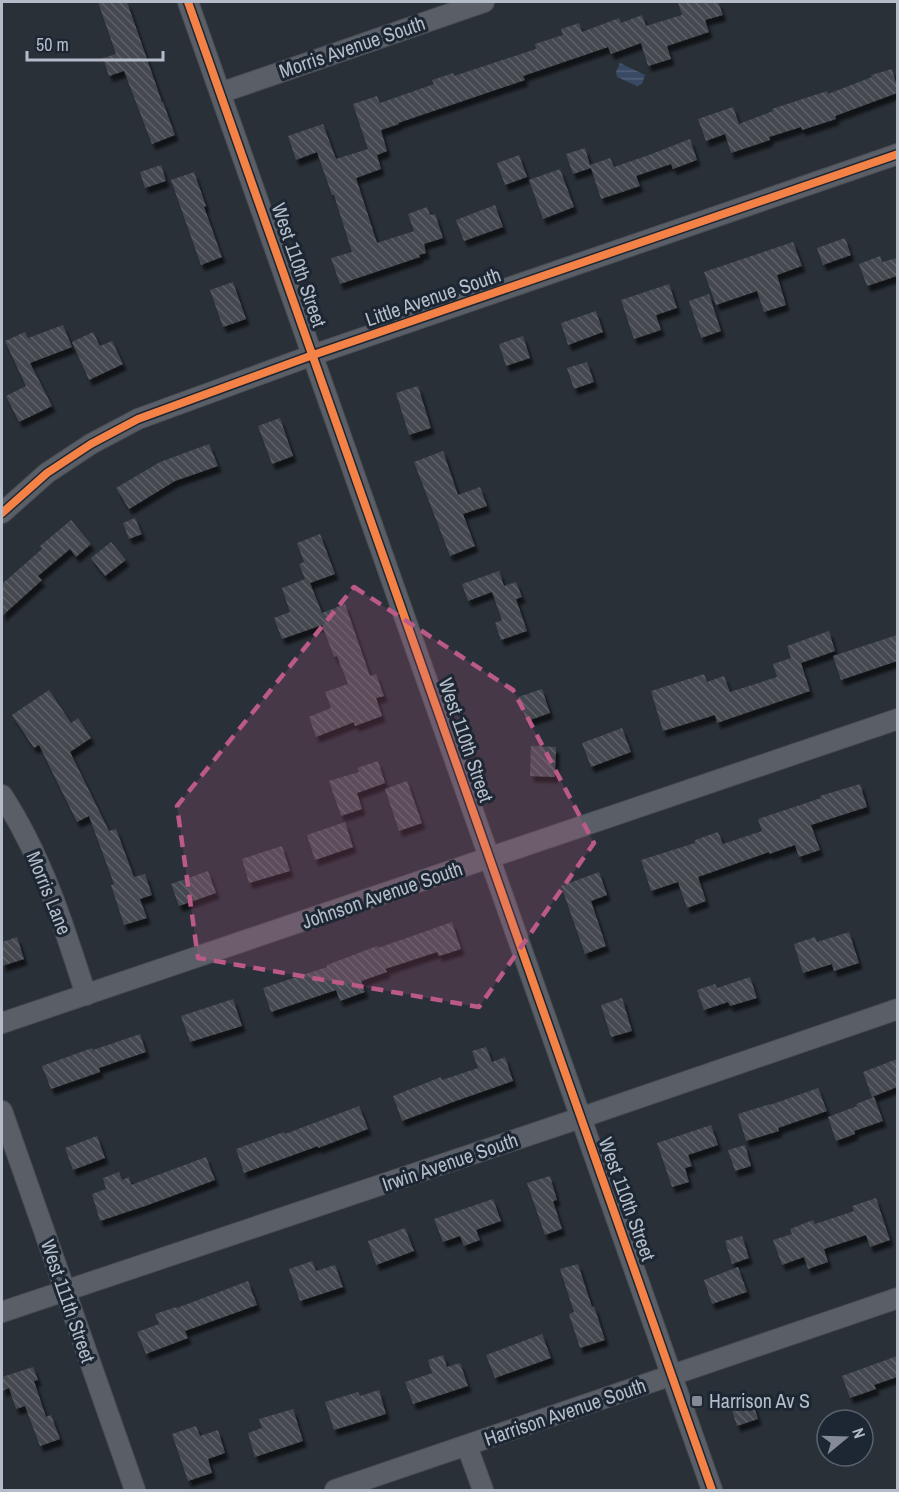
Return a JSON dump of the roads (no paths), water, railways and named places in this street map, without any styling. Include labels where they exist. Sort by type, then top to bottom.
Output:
[{"type":"street","name":"West 110th Street","points":[[188,2],[712,1491]]},
{"type":"street","name":"Morris Avenue South","points":[[220,93],[484,2]]},
{"type":"street","name":"Little Avenue South","points":[[2,513],[47,473],[91,444],[138,419],[313,355],[897,154]]},
{"type":"street","name":"Johnson Avenue South","points":[[2,1023],[897,719]]},
{"type":"street","name":"Morris Lane","points":[[2,795],[43,872],[86,995]]},
{"type":"street","name":"Irwin Avenue South","points":[[2,1312],[897,1009]]},
{"type":"street","name":"West 111th Street","points":[[2,1111],[135,1491]]},
{"type":"street","name":"Harrison Avenue South","points":[[335,1491],[897,1298]]},
{"type":"street","points":[[467,1446],[483,1491]]},
{"type":"water","points":[[620,63],[645,75],[642,84],[637,86],[617,77],[616,72]]},
{"type":"place","name":"Harrison Av S","points":[[697,1401]]}]
